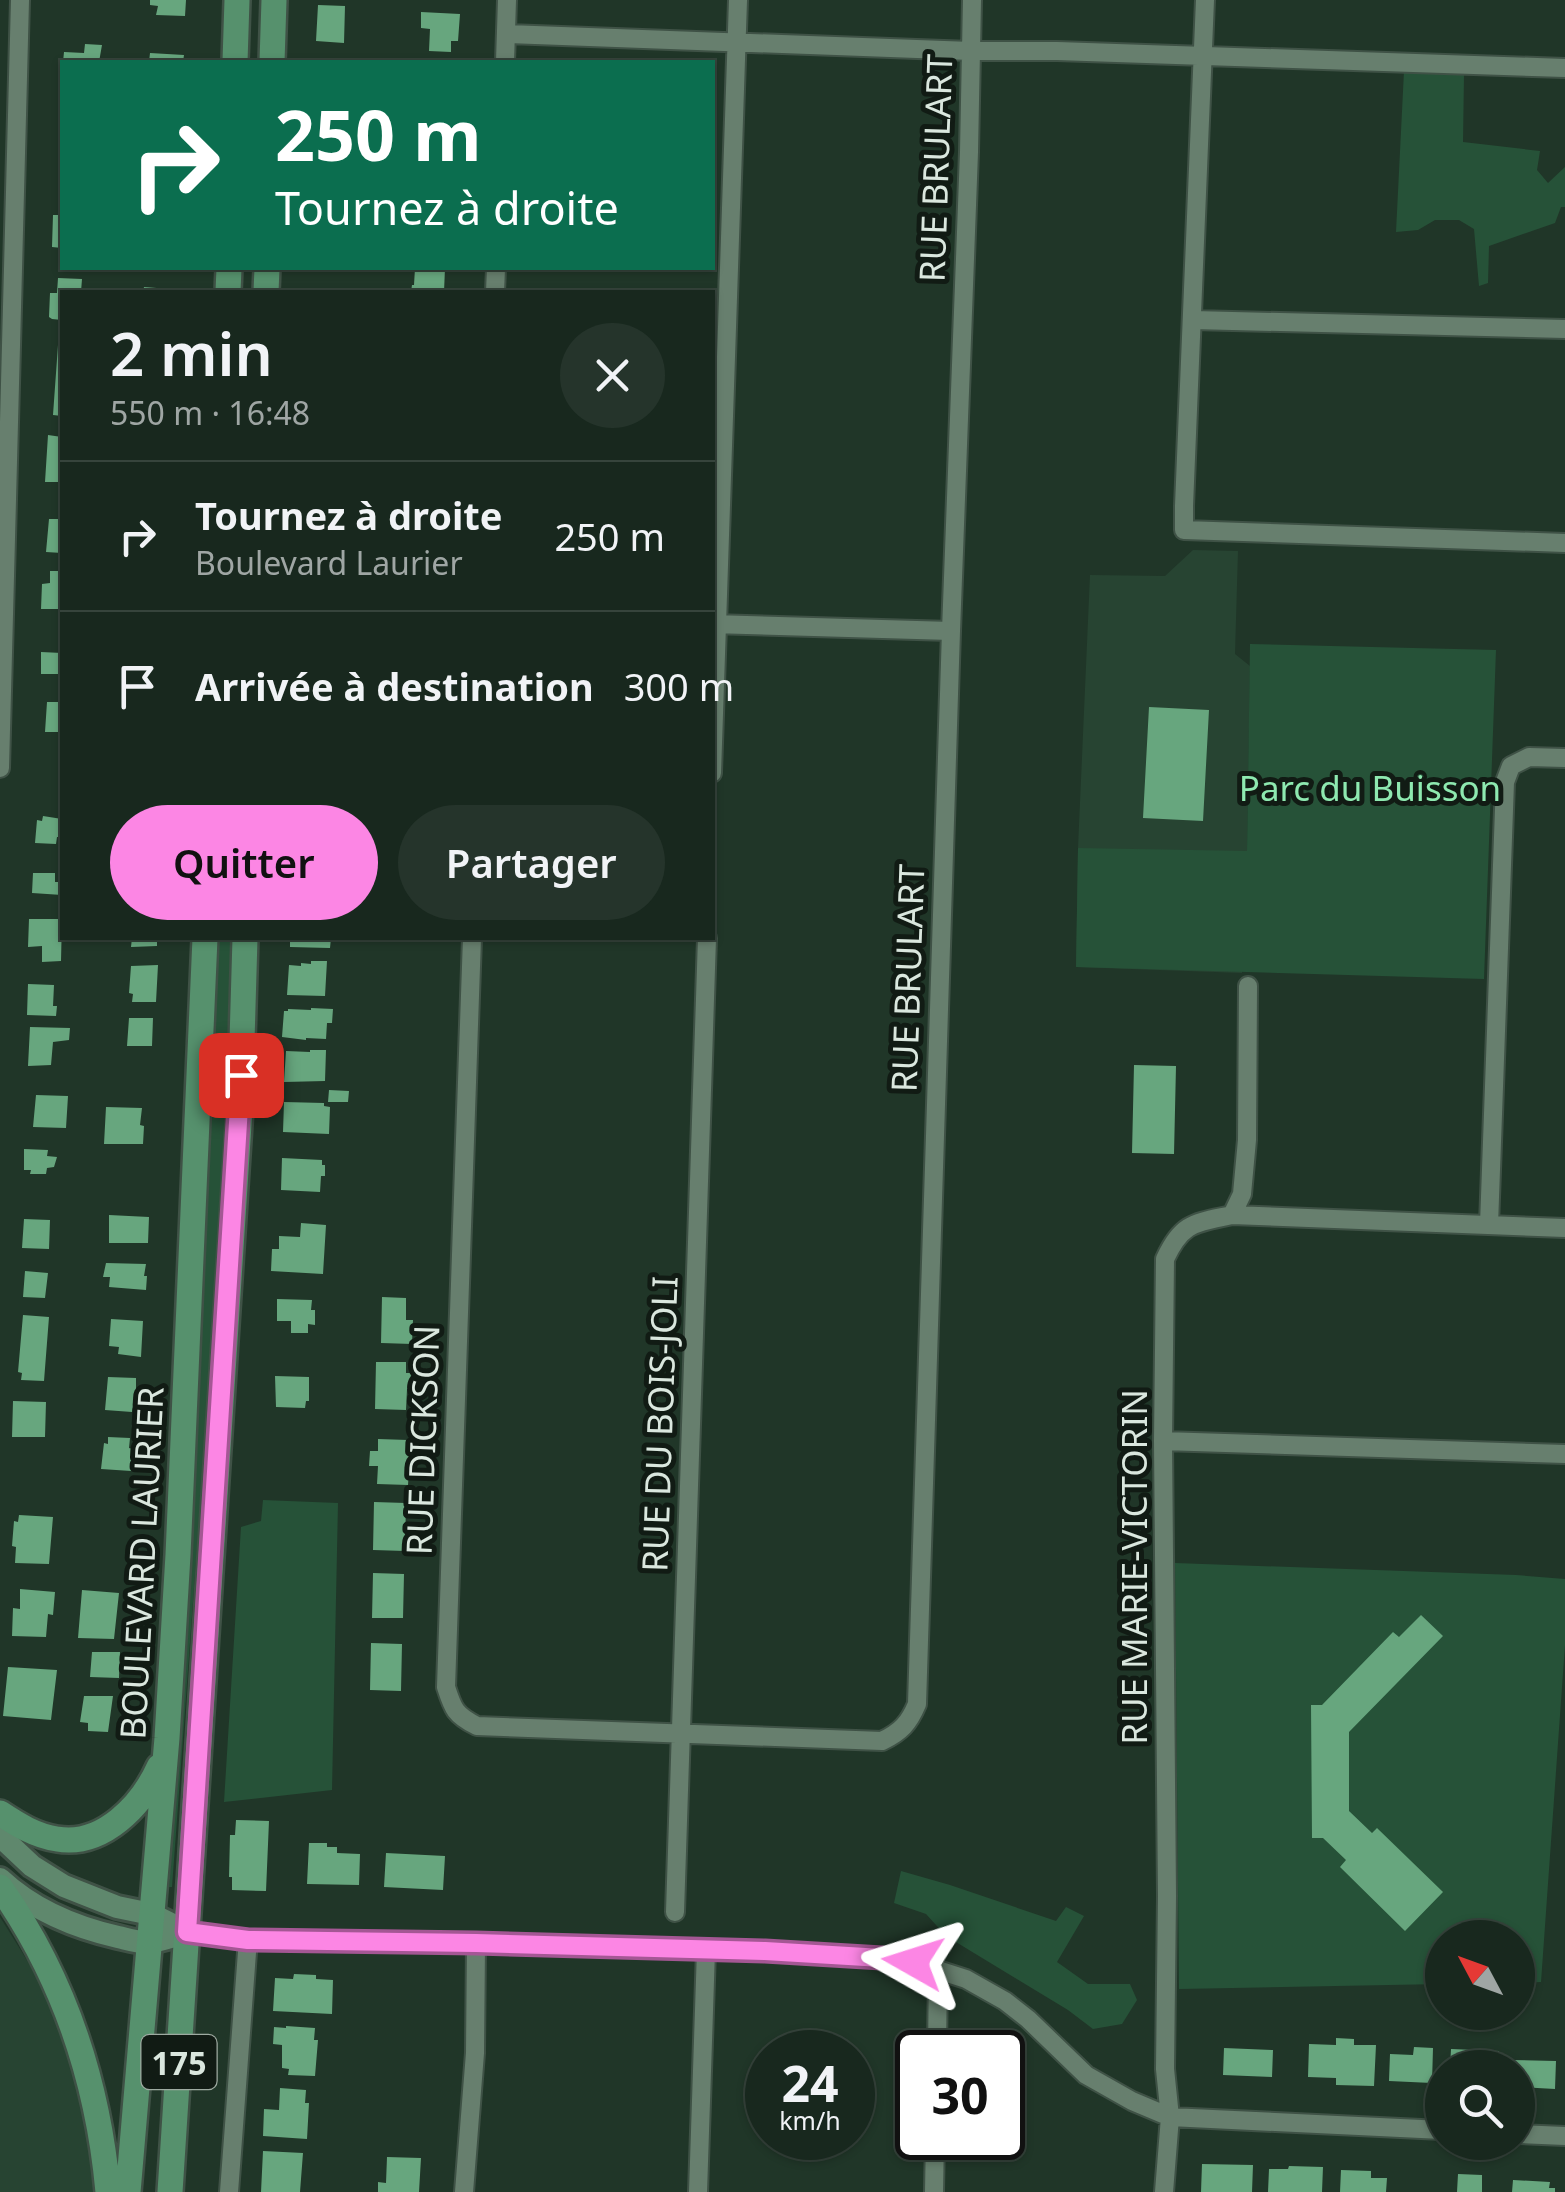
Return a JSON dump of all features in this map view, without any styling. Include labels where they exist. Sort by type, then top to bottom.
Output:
[{"type":"main road","points":[[235,60],[236,0]]},
{"type":"main road","points":[[272,60],[274,0]]},
{"type":"main road","name":"BOULEVARD LAURIER","points":[[128,2192],[167,1738],[205,940]]},
{"type":"main road","name":"BOULEVARD LAURIER","points":[[170,2192],[240,1109],[245,940]]},
{"type":"main road","points":[[0,1813],[25,1828],[56,1839],[78,1840],[96,1834],[141,1799],[157,1772],[167,1738]]},
{"type":"main road","points":[[0,1836],[32,1866],[64,1886],[117,1907],[150,1914],[187,1932]]},
{"type":"main road","points":[[0,1878],[22,1898],[102,1934],[148,1942],[187,1932]]},
{"type":"main road","points":[[0,1887],[50,1970],[71,2019],[98,2114],[108,2192]]},
{"type":"street","points":[[0,768],[20,0]]},
{"type":"street","points":[[505,60],[507,0]]},
{"type":"street","points":[[738,0],[715,624],[951,631]]},
{"type":"street","name":"RUE BRULART","points":[[682,1734],[882,1741],[900,1733],[917,1704],[972,0]]},
{"type":"street","points":[[1205,0],[1184,530],[1565,543]]},
{"type":"street","points":[[506,34],[1565,68]]},
{"type":"street","points":[[1193,320],[1565,329]]},
{"type":"street","points":[[1489,1226],[1505,782],[1510,766],[1529,756],[1565,758]]},
{"type":"street","name":"RUE DICKSON","points":[[472,940],[446,1686],[453,1710],[477,1726],[682,1734]]},
{"type":"street","name":"RUE DU BOIS-JOLI","points":[[676,1912],[707,940]]},
{"type":"street","points":[[1248,986],[1246,1140],[1242,1194],[1232,1215],[1565,1228]]},
{"type":"street","name":"RUE MARIE-VICTORIN","points":[[1164,2192],[1170,2118],[1164,2069],[1165,1259],[1174,1240],[1192,1224],[1232,1215]]},
{"type":"street","points":[[1164,1441],[1565,1454]]},
{"type":"street","points":[[187,1932],[248,1940],[476,1943],[882,1958],[966,1979],[1028,2019],[1086,2075],[1170,2118],[1425,2129]]},
{"type":"street","points":[[229,2192],[248,1940]]},
{"type":"street","points":[[464,2192],[475,2053],[476,1943]]},
{"type":"street","points":[[698,2192],[706,1950]]},
{"type":"street","points":[[937,2030],[938,1969]]},
{"type":"street","points":[[1535,2135],[1565,2136]]},
{"type":"street","points":[[934,2192],[935,2160]]},
{"type":"shaded area","points":[[1193,550],[1238,551],[1235,654],[1250,666],[1242,973],[1076,967],[1090,575],[1165,576]]},
{"type":"shaded area","points":[[0,1917],[40,1981],[84,2090],[97,2192],[0,2192]]},
{"type":"green space","points":[[1404,71],[1464,75],[1463,142],[1540,151],[1537,170],[1548,183],[1565,167],[1565,207],[1561,207],[1555,223],[1489,246],[1488,283],[1479,286],[1474,229],[1459,220],[1435,220],[1418,230],[1396,232]]},
{"type":"green space","name":"Parc du Buisson","points":[[1250,644],[1496,650],[1484,979],[1076,967],[1078,848],[1247,851]]},
{"type":"green space","points":[[217,940],[231,940],[221,1222],[169,1887],[184,1671],[186,1520]]},
{"type":"green space","points":[[263,1500],[338,1503],[332,1790],[224,1802],[241,1527],[261,1521]]},
{"type":"green space","points":[[1175,1563],[1565,1579],[1565,1645],[1541,1982],[1535,1982],[1535,1920],[1425,1920],[1425,1984],[1179,1989]]},
{"type":"green space","points":[[901,1871],[1056,1921],[1066,1907],[1084,1916],[1057,1962],[1088,1984],[1130,1984],[1137,2000],[1122,2024],[1093,2029],[946,1936],[926,1914],[894,1903]]},
{"type":"building","points":[[150,0],[186,0],[185,16],[156,15],[158,6],[150,5]]},
{"type":"building","points":[[318,5],[345,6],[344,43],[316,41]]},
{"type":"building","points":[[421,12],[460,14],[458,41],[451,41],[451,52],[429,51],[430,29],[421,28]]},
{"type":"building","points":[[85,44],[102,45],[99,60],[63,60],[64,52],[84,53]]},
{"type":"building","points":[[150,53],[184,55],[183,60],[149,60]]},
{"type":"building","points":[[53,215],[60,215],[60,248],[52,247]]},
{"type":"building","points":[[415,270],[445,270],[444,290],[411,290]]},
{"type":"building","points":[[58,278],[82,279],[81,290],[60,290],[60,320],[49,317],[50,293],[57,293]]},
{"type":"building","points":[[58,345],[60,345],[60,416],[53,415]]},
{"type":"building","points":[[48,435],[60,437],[60,482],[45,482]]},
{"type":"building","points":[[49,519],[60,519],[60,553],[46,552]]},
{"type":"building","points":[[50,571],[60,571],[60,609],[41,609],[42,584],[50,583]]},
{"type":"building","points":[[41,652],[60,653],[60,674],[41,674]]},
{"type":"building","points":[[47,702],[60,702],[60,732],[45,732]]},
{"type":"building","points":[[1149,707],[1209,710],[1203,821],[1143,818]]},
{"type":"building","points":[[43,816],[60,819],[56,844],[35,843],[37,820],[42,821]]},
{"type":"building","points":[[33,873],[55,873],[60,895],[32,893]]},
{"type":"building","points":[[29,919],[60,919],[61,961],[42,962],[42,946],[28,947]]},
{"type":"building","points":[[132,940],[157,940],[157,946],[131,947]]},
{"type":"building","points":[[290,940],[331,940],[330,948],[290,947]]},
{"type":"building","points":[[311,961],[327,961],[325,996],[287,995],[289,965],[301,966]]},
{"type":"building","points":[[158,965],[156,1002],[132,1002],[131,966]]},
{"type":"building","points":[[28,984],[54,985],[56,1016],[27,1015]]},
{"type":"building","points":[[333,1009],[326,1039],[282,1037],[284,1011]]},
{"type":"building","points":[[129,1018],[153,1018],[152,1046],[127,1046]]},
{"type":"building","points":[[30,1027],[70,1028],[69,1040],[53,1042],[51,1065],[28,1066]]},
{"type":"building","points":[[326,1050],[325,1081],[284,1082],[286,1051]]},
{"type":"building","points":[[1134,1065],[1176,1066],[1174,1154],[1132,1153]]},
{"type":"building","points":[[329,1090],[349,1091],[348,1102],[328,1102]]},
{"type":"building","points":[[36,1095],[68,1096],[66,1128],[33,1127]]},
{"type":"building","points":[[284,1102],[324,1103],[330,1107],[329,1134],[283,1132]]},
{"type":"building","points":[[106,1107],[142,1108],[143,1144],[104,1144]]},
{"type":"building","points":[[24,1149],[48,1150],[47,1156],[57,1157],[54,1167],[47,1168],[46,1174],[30,1174],[31,1170],[24,1170]]},
{"type":"building","points":[[282,1158],[322,1160],[325,1176],[321,1176],[320,1192],[281,1190]]},
{"type":"building","points":[[109,1215],[149,1217],[148,1243],[109,1243]]},
{"type":"building","points":[[24,1219],[50,1220],[49,1249],[22,1248]]},
{"type":"building","points":[[301,1223],[326,1225],[323,1274],[271,1271],[272,1249],[279,1249],[279,1236],[300,1237]]},
{"type":"building","points":[[106,1263],[146,1264],[146,1290],[109,1287],[110,1277],[103,1277]]},
{"type":"building","points":[[25,1271],[48,1273],[45,1298],[23,1297]]},
{"type":"building","points":[[382,1297],[406,1298],[406,1320],[413,1320],[412,1344],[381,1343]]},
{"type":"building","points":[[277,1299],[312,1300],[315,1325],[308,1324],[308,1333],[291,1333],[291,1321],[277,1321]]},
{"type":"building","points":[[23,1315],[49,1317],[44,1381],[21,1380],[22,1373],[18,1372]]},
{"type":"building","points":[[111,1319],[143,1321],[141,1357],[118,1354],[119,1347],[109,1346]]},
{"type":"building","points":[[376,1362],[406,1362],[406,1373],[411,1373],[406,1410],[375,1409]]},
{"type":"building","points":[[275,1376],[309,1377],[309,1401],[305,1408],[276,1407]]},
{"type":"building","points":[[108,1377],[136,1378],[136,1404],[133,1403],[132,1412],[105,1410]]},
{"type":"building","points":[[13,1401],[46,1402],[45,1437],[12,1437]]},
{"type":"building","points":[[108,1437],[130,1438],[131,1471],[101,1469]]},
{"type":"building","points":[[378,1439],[408,1440],[408,1485],[377,1484],[378,1466],[369,1466],[370,1451],[378,1451]]},
{"type":"building","points":[[374,1502],[406,1503],[405,1551],[373,1550]]},
{"type":"building","points":[[19,1515],[53,1517],[49,1564],[15,1563],[14,1521],[18,1522]]},
{"type":"building","points":[[373,1573],[404,1574],[403,1618],[372,1618]]},
{"type":"building","points":[[20,1589],[55,1592],[46,1637],[12,1636],[13,1608],[20,1609]]},
{"type":"building","points":[[82,1590],[119,1593],[114,1639],[78,1638]]},
{"type":"building","points":[[1421,1615],[1443,1636],[1349,1732],[1349,1811],[1372,1833],[1377,1828],[1443,1892],[1405,1931],[1340,1867],[1346,1860],[1323,1838],[1312,1838],[1311,1705],[1322,1705],[1393,1632],[1399,1637]]},
{"type":"building","points":[[371,1643],[402,1644],[401,1691],[370,1690]]},
{"type":"building","points":[[92,1652],[120,1652],[119,1678],[90,1677]]},
{"type":"building","points":[[8,1667],[57,1670],[51,1720],[3,1716]]},
{"type":"building","points":[[84,1696],[113,1696],[108,1732],[88,1731],[88,1723],[80,1722]]},
{"type":"building","points":[[236,1820],[269,1821],[266,1891],[232,1890],[230,1835],[235,1835]]},
{"type":"building","points":[[309,1843],[327,1843],[327,1847],[337,1847],[337,1853],[360,1854],[359,1885],[307,1884]]},
{"type":"building","points":[[386,1853],[445,1856],[443,1890],[384,1887]]},
{"type":"building","points":[[294,1974],[333,1980],[332,2014],[273,2011],[275,1978],[293,1979]]},
{"type":"building","points":[[274,2027],[315,2028],[315,2076],[288,2075],[289,2069],[282,2068],[282,2045],[273,2044]]},
{"type":"building","points":[[1336,2038],[1354,2039],[1354,2045],[1376,2045],[1374,2086],[1336,2085],[1336,2078],[1308,2077],[1309,2044],[1336,2045]]},
{"type":"building","points":[[1414,2047],[1433,2048],[1425,2050],[1425,2083],[1389,2081],[1390,2054],[1413,2055]]},
{"type":"building","points":[[1224,2048],[1273,2050],[1272,2077],[1223,2075]]},
{"type":"building","points":[[1535,2061],[1556,2061],[1555,2089],[1535,2088]]},
{"type":"building","points":[[280,2088],[306,2090],[307,2139],[263,2136],[264,2109],[279,2110]]},
{"type":"building","points":[[263,2151],[303,2153],[300,2192],[261,2192]]},
{"type":"building","points":[[387,2157],[421,2158],[419,2192],[378,2192],[378,2182],[386,2183]]},
{"type":"building","points":[[1202,2164],[1253,2165],[1252,2192],[1201,2192]]},
{"type":"building","points":[[1323,2167],[1322,2192],[1268,2192],[1269,2169]]},
{"type":"building","points":[[1341,2170],[1371,2171],[1371,2178],[1387,2178],[1386,2192],[1340,2192]]},
{"type":"building","points":[[1458,2174],[1482,2175],[1482,2192],[1457,2192]]},
{"type":"building","points":[[1513,2180],[1550,2182],[1549,2188],[1555,2188],[1555,2192],[1512,2192]]},
{"type":"route","points":[[241,1075],[187,1932],[248,1940],[765,1951],[913,1962]]}]
